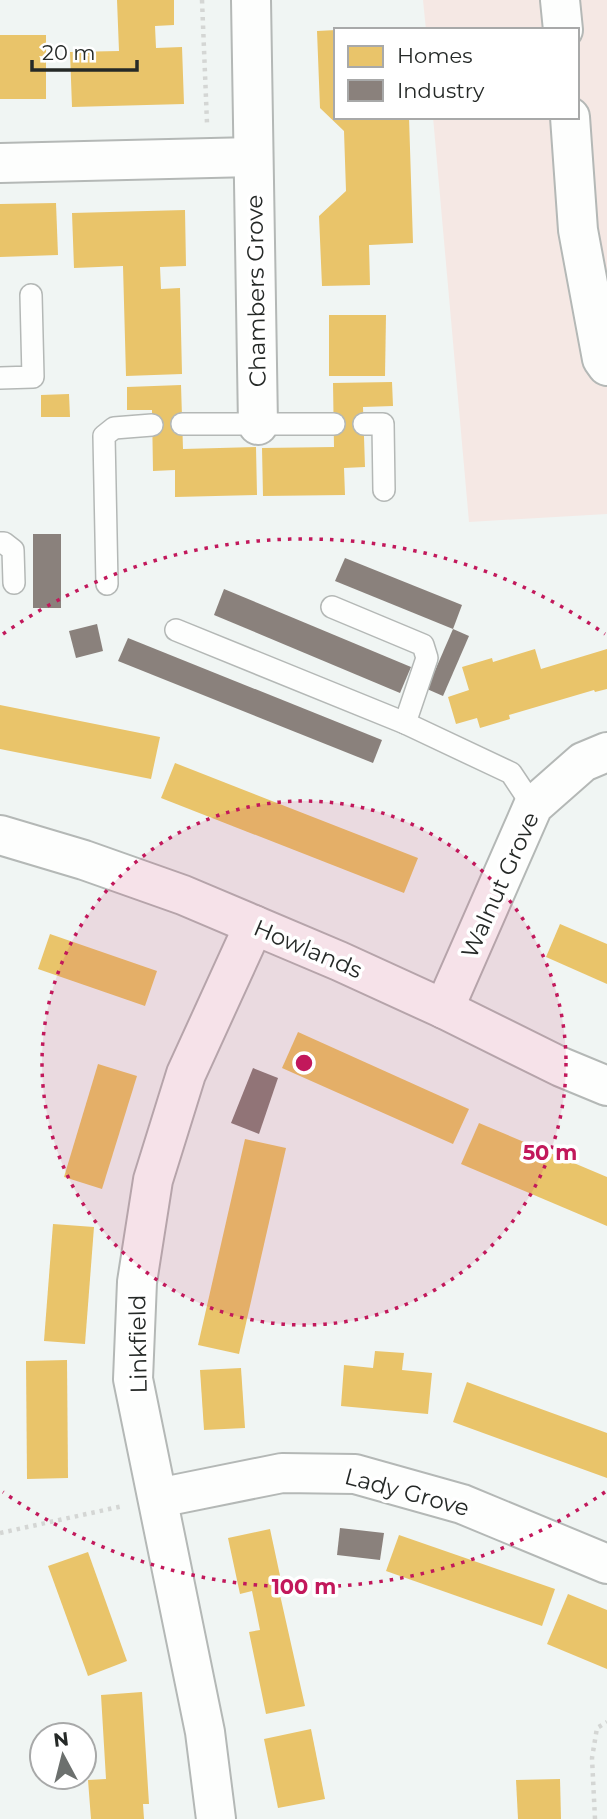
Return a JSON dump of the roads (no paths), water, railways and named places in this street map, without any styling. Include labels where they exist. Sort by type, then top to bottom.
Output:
[{"type":"street","name":"Chambers Grove","points":[[251,0],[258,425]]},
{"type":"street","points":[[560,0],[563,28]]},
{"type":"street","points":[[569,119],[593,224],[602,359],[607,366]]},
{"type":"street","points":[[0,163],[254,157]]},
{"type":"street","name":"Walnut Grove","points":[[444,1009],[533,806],[583,762],[607,752]]},
{"type":"street","name":"Howlands","points":[[0,835],[84,860],[183,895],[444,1009],[561,1067],[607,1086]]},
{"type":"street","name":"Linkfield","points":[[216,1819],[205,1732],[133,1378],[137,1282],[153,1180],[186,1073],[254,925]]},
{"type":"street","name":"Lady Grove","points":[[158,1498],[282,1473],[355,1474],[461,1504],[607,1564]]},
{"type":"lane","points":[[0,377],[33,377],[31,295]]},
{"type":"lane","points":[[182,424],[334,424]]},
{"type":"lane","points":[[364,424],[383,424],[384,490]]},
{"type":"lane","points":[[107,584],[104,436],[114,428],[152,425]]},
{"type":"lane","points":[[0,543],[13,550],[14,583]]},
{"type":"lane","points":[[332,607],[423,645],[427,659],[405,723]]},
{"type":"lane","points":[[176,630],[405,723],[511,773],[533,806]]}]
